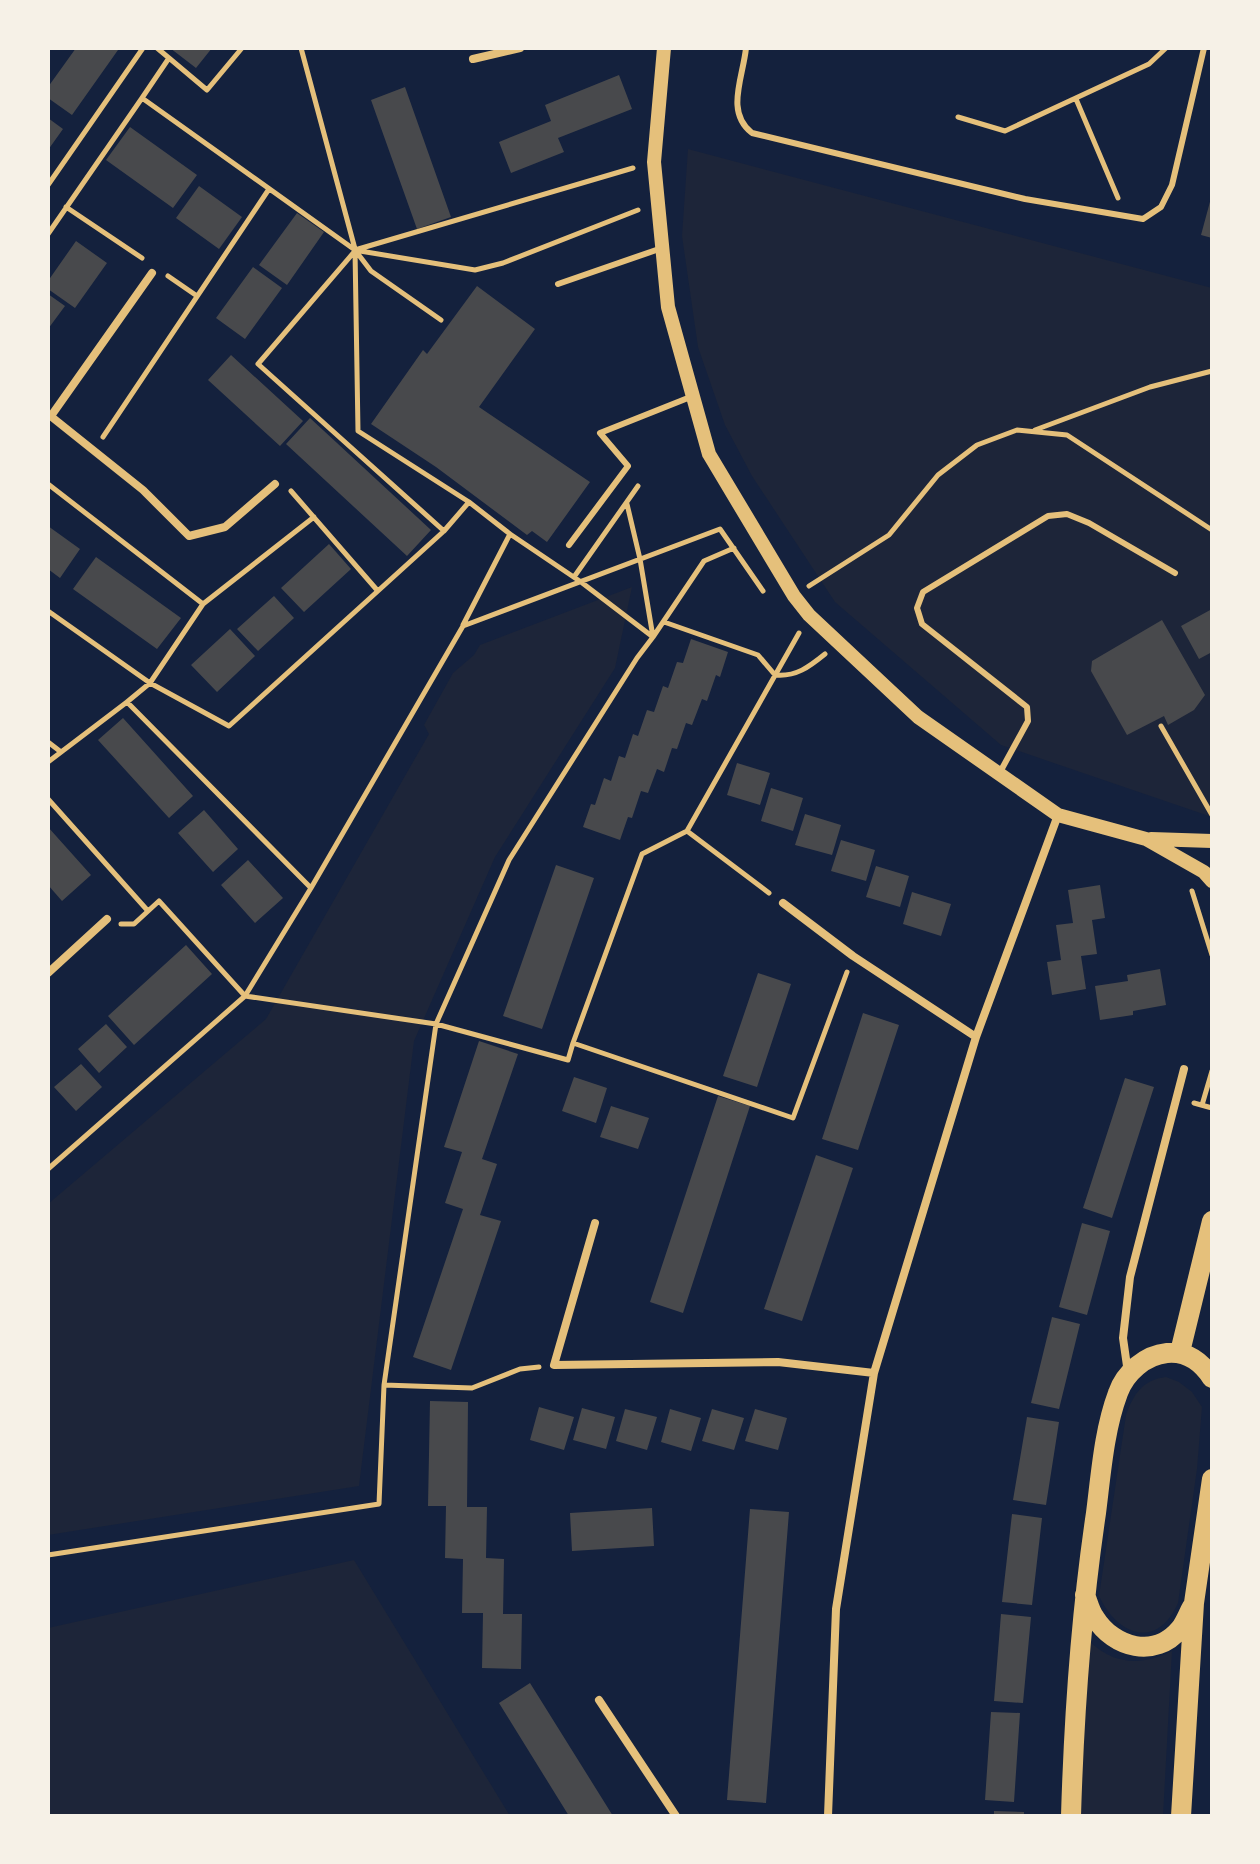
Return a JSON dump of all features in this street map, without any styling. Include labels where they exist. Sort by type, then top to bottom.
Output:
[{"type":"main road","points":[[1180,1352],[1212,1221]]},
{"type":"main road","points":[[1071,1816],[1075,1692],[1084,1591],[1118,1392],[1128,1373],[1161,1354],[1180,1352],[1198,1361],[1212,1378]]},
{"type":"main road","points":[[1181,1816],[1194,1603],[1208,1534],[1212,1479]]},
{"type":"main road","points":[[1084,1591],[1093,1617],[1105,1631],[1121,1642],[1141,1648],[1163,1643],[1180,1629],[1194,1603]]},
{"type":"street","points":[[473,59],[520,48]]},
{"type":"street","points":[[664,48],[654,162],[668,307],[709,454],[794,596],[809,615],[918,717],[1058,815],[1146,839],[1212,841]]},
{"type":"street","points":[[153,270],[50,415],[143,490],[189,536],[225,527],[275,484]]},
{"type":"street","points":[[828,1816],[836,1609],[874,1373],[976,1037],[1058,815]]},
{"type":"street","points":[[1146,839],[1204,872],[1212,881]]},
{"type":"street","points":[[783,903],[853,956],[976,1037]]},
{"type":"street","points":[[48,973],[104,922]]},
{"type":"street","points":[[1128,1373],[1123,1338],[1130,1277],[1184,1069]]},
{"type":"street","points":[[595,1223],[554,1365],[778,1362],[874,1373]]},
{"type":"street","points":[[599,1700],[676,1816]]},
{"type":"lane","points":[[746,48],[736,110],[739,120],[752,133],[1025,199],[1143,219],[1161,207],[1172,185],[1204,48]]},
{"type":"lane","points":[[558,284],[662,248]]},
{"type":"lane","points":[[569,545],[628,466],[600,433],[693,396]]},
{"type":"lane","points":[[999,774],[1028,721],[1027,707],[922,624],[917,608],[923,592],[1048,516],[1067,514],[1089,523],[1175,573]]},
{"type":"path","points":[[48,185],[143,48]]},
{"type":"path","points":[[157,48],[207,90],[242,48]]},
{"type":"path","points":[[301,48],[355,250],[358,431],[469,502],[653,637]]},
{"type":"path","points":[[958,117],[1005,131],[1149,64],[1166,48]]},
{"type":"path","points":[[48,234],[169,58]]},
{"type":"path","points":[[142,98],[355,250],[371,271],[441,320]]},
{"type":"path","points":[[1076,99],[1126,217]]},
{"type":"path","points":[[444,531],[258,364],[355,250],[654,162]]},
{"type":"path","points":[[94,450],[269,189]]},
{"type":"path","points":[[355,250],[475,270],[503,263],[657,203]]},
{"type":"path","points":[[66,207],[153,270],[197,296]]},
{"type":"path","points":[[1031,431],[1150,387],[1212,371]]},
{"type":"path","points":[[463,626],[720,529],[764,593],[794,596],[889,535],[938,475],[977,445],[1017,430],[1067,435],[1212,530]]},
{"type":"path","points":[[275,484],[281,480],[377,590]]},
{"type":"path","points":[[48,484],[203,604]]},
{"type":"path","points":[[574,577],[639,484]]},
{"type":"path","points":[[48,611],[150,683],[229,726],[444,531],[469,502]]},
{"type":"path","points":[[627,504],[653,637]]},
{"type":"path","points":[[48,762],[150,683],[203,604],[314,517]]},
{"type":"path","points":[[48,1169],[245,996],[463,626],[510,534]]},
{"type":"path","points":[[48,1555],[379,1504],[384,1385],[436,1024],[509,860],[704,561],[734,548]]},
{"type":"path","points":[[104,922],[134,924],[159,901],[245,996],[436,1024],[568,1060],[642,854],[687,831],[809,615]]},
{"type":"path","points":[[664,622],[758,655],[775,675],[789,676],[810,667],[839,643]]},
{"type":"path","points":[[127,702],[311,888]]},
{"type":"path","points":[[1161,726],[1212,815]]},
{"type":"path","points":[[48,742],[61,752]]},
{"type":"path","points":[[48,799],[148,911]]},
{"type":"path","points":[[687,831],[783,903]]},
{"type":"path","points":[[573,1043],[793,1118],[853,956]]},
{"type":"path","points":[[1202,1105],[1212,1071]]},
{"type":"path","points":[[384,1385],[472,1388],[520,1369],[554,1365]]},
{"type":"shaded area","points":[[688,149],[1212,288],[1212,817],[1001,745],[835,602],[752,476],[725,425],[698,347],[682,236]]},
{"type":"shaded area","points":[[632,587],[615,668],[495,857],[414,1041],[359,1486],[48,1535],[48,1204],[266,1019],[429,734],[424,725],[453,673],[474,655],[480,645]]},
{"type":"shaded area","points":[[1166,1377],[1192,1392],[1202,1407],[1197,1469],[1178,1603],[1159,1627],[1149,1632],[1138,1632],[1116,1621],[1099,1596],[1126,1415],[1140,1389],[1151,1381]]},
{"type":"shaded area","points":[[354,1560],[510,1816],[48,1816],[48,1628]]},
{"type":"shaded area","points":[[1090,1642],[1109,1655],[1129,1661],[1150,1659],[1172,1651],[1163,1816],[1078,1816]]},
{"type":"building","points":[[76,48],[118,50],[72,115],[48,98],[48,87]]},
{"type":"building","points":[[170,48],[212,48],[196,68]]},
{"type":"building","points":[[619,75],[632,109],[558,138],[564,152],[511,173],[499,142],[551,121],[545,105]]},
{"type":"building","points":[[405,87],[451,217],[417,229],[371,100]]},
{"type":"building","points":[[48,118],[63,129],[48,150]]},
{"type":"building","points":[[130,127],[197,175],[173,208],[106,160]]},
{"type":"building","points":[[199,186],[242,217],[219,249],[176,218]]},
{"type":"building","points":[[1212,199],[1212,238],[1201,235]]},
{"type":"building","points":[[297,213],[324,232],[287,285],[259,265]]},
{"type":"building","points":[[76,241],[107,263],[75,308],[48,289],[48,281]]},
{"type":"building","points":[[253,267],[282,288],[245,339],[216,318]]},
{"type":"building","points":[[477,286],[535,329],[479,407],[590,482],[547,542],[532,531],[527,535],[436,467],[371,424],[423,350],[427,354]]},
{"type":"building","points":[[48,294],[65,306],[48,329]]},
{"type":"building","points":[[231,355],[303,421],[280,446],[208,380]]},
{"type":"building","points":[[310,418],[431,530],[407,556],[286,444]]},
{"type":"building","points":[[48,526],[80,549],[60,578],[48,569]]},
{"type":"building","points":[[329,544],[351,569],[304,612],[281,588]]},
{"type":"building","points":[[96,557],[181,618],[157,649],[73,589]]},
{"type":"building","points":[[274,596],[294,618],[258,651],[237,629]]},
{"type":"building","points":[[1212,609],[1212,652],[1199,659],[1181,626]]},
{"type":"building","points":[[1162,620],[1205,695],[1194,710],[1168,725],[1164,716],[1127,735],[1091,671],[1092,661]]},
{"type":"building","points":[[230,629],[255,656],[217,692],[191,665]]},
{"type":"building","points":[[691,639],[728,652],[720,677],[716,675],[707,701],[702,699],[692,725],[686,723],[677,749],[672,748],[664,772],[657,769],[648,793],[641,791],[620,840],[583,827],[604,778],[611,781],[619,756],[625,758],[633,734],[638,736],[647,710],[654,712],[663,686],[668,688],[677,662],[683,663]]},
{"type":"building","points":[[123,718],[193,796],[169,818],[98,740]]},
{"type":"building","points":[[737,763],[770,773],[760,805],[727,795]]},
{"type":"building","points":[[771,788],[803,798],[793,831],[761,821]]},
{"type":"building","points":[[204,810],[238,849],[213,872],[178,833]]},
{"type":"building","points":[[805,814],[841,825],[832,855],[795,845]]},
{"type":"building","points":[[48,827],[91,875],[62,901],[48,885]]},
{"type":"building","points":[[841,840],[875,850],[866,881],[831,871]]},
{"type":"building","points":[[248,860],[283,898],[255,923],[221,885]]},
{"type":"building","points":[[556,865],[594,878],[542,1029],[503,1016]]},
{"type":"building","points":[[876,866],[909,876],[900,907],[866,897]]},
{"type":"building","points":[[1100,885],[1105,918],[1092,920],[1097,954],[1081,956],[1086,989],[1052,995],[1047,962],[1061,960],[1056,925],[1073,923],[1068,890]]},
{"type":"building","points":[[912,892],[951,904],[941,936],[903,924]]},
{"type":"building","points":[[186,945],[212,974],[134,1045],[108,1016]]},
{"type":"building","points":[[1160,969],[1166,1005],[1133,1011],[1133,1015],[1100,1020],[1095,986],[1128,981],[1127,975]]},
{"type":"building","points":[[758,973],[791,984],[757,1087],[723,1076]]},
{"type":"building","points":[[863,1013],[899,1025],[858,1150],[822,1139]]},
{"type":"building","points":[[106,1024],[127,1047],[99,1073],[78,1049]]},
{"type":"building","points":[[479,1041],[518,1054],[482,1159],[497,1164],[480,1215],[501,1221],[451,1370],[413,1357],[463,1209],[445,1203],[462,1152],[444,1147]]},
{"type":"building","points":[[81,1064],[102,1087],[76,1111],[54,1087]]},
{"type":"building","points":[[574,1077],[607,1088],[596,1123],[562,1111]]},
{"type":"building","points":[[1125,1078],[1154,1087],[1112,1218],[1083,1208]]},
{"type":"building","points":[[718,1096],[750,1106],[683,1313],[650,1302]]},
{"type":"building","points":[[611,1106],[649,1118],[638,1149],[600,1137]]},
{"type":"building","points":[[816,1155],[853,1168],[802,1321],[764,1309]]},
{"type":"building","points":[[1082,1223],[1110,1231],[1087,1315],[1059,1307]]},
{"type":"building","points":[[1052,1317],[1080,1324],[1059,1409],[1031,1403]]},
{"type":"building","points":[[430,1401],[468,1402],[467,1507],[487,1507],[486,1558],[504,1559],[503,1614],[522,1614],[521,1669],[482,1668],[483,1613],[462,1613],[463,1559],[445,1558],[446,1506],[428,1506]]},
{"type":"building","points":[[539,1407],[574,1417],[564,1450],[530,1440]]},
{"type":"building","points":[[582,1408],[615,1417],[606,1449],[573,1440]]},
{"type":"building","points":[[625,1409],[657,1417],[647,1450],[616,1441]]},
{"type":"building","points":[[670,1409],[701,1418],[691,1451],[661,1442]]},
{"type":"building","points":[[712,1409],[744,1418],[734,1450],[702,1441]]},
{"type":"building","points":[[755,1409],[787,1418],[778,1450],[745,1441]]},
{"type":"building","points":[[1027,1417],[1059,1422],[1046,1505],[1013,1500]]},
{"type":"building","points":[[652,1508],[654,1546],[572,1551],[570,1513]]},
{"type":"building","points":[[750,1509],[789,1512],[766,1803],[727,1800]]},
{"type":"building","points":[[1012,1514],[1042,1518],[1032,1605],[1002,1602]]},
{"type":"building","points":[[1001,1614],[1031,1617],[1023,1703],[994,1701]]},
{"type":"building","points":[[530,1683],[613,1816],[569,1816],[499,1703]]},
{"type":"building","points":[[991,1712],[1020,1713],[1014,1802],[985,1800]]},
{"type":"building","points":[[994,1811],[1024,1812],[1024,1816],[994,1816]]}]
